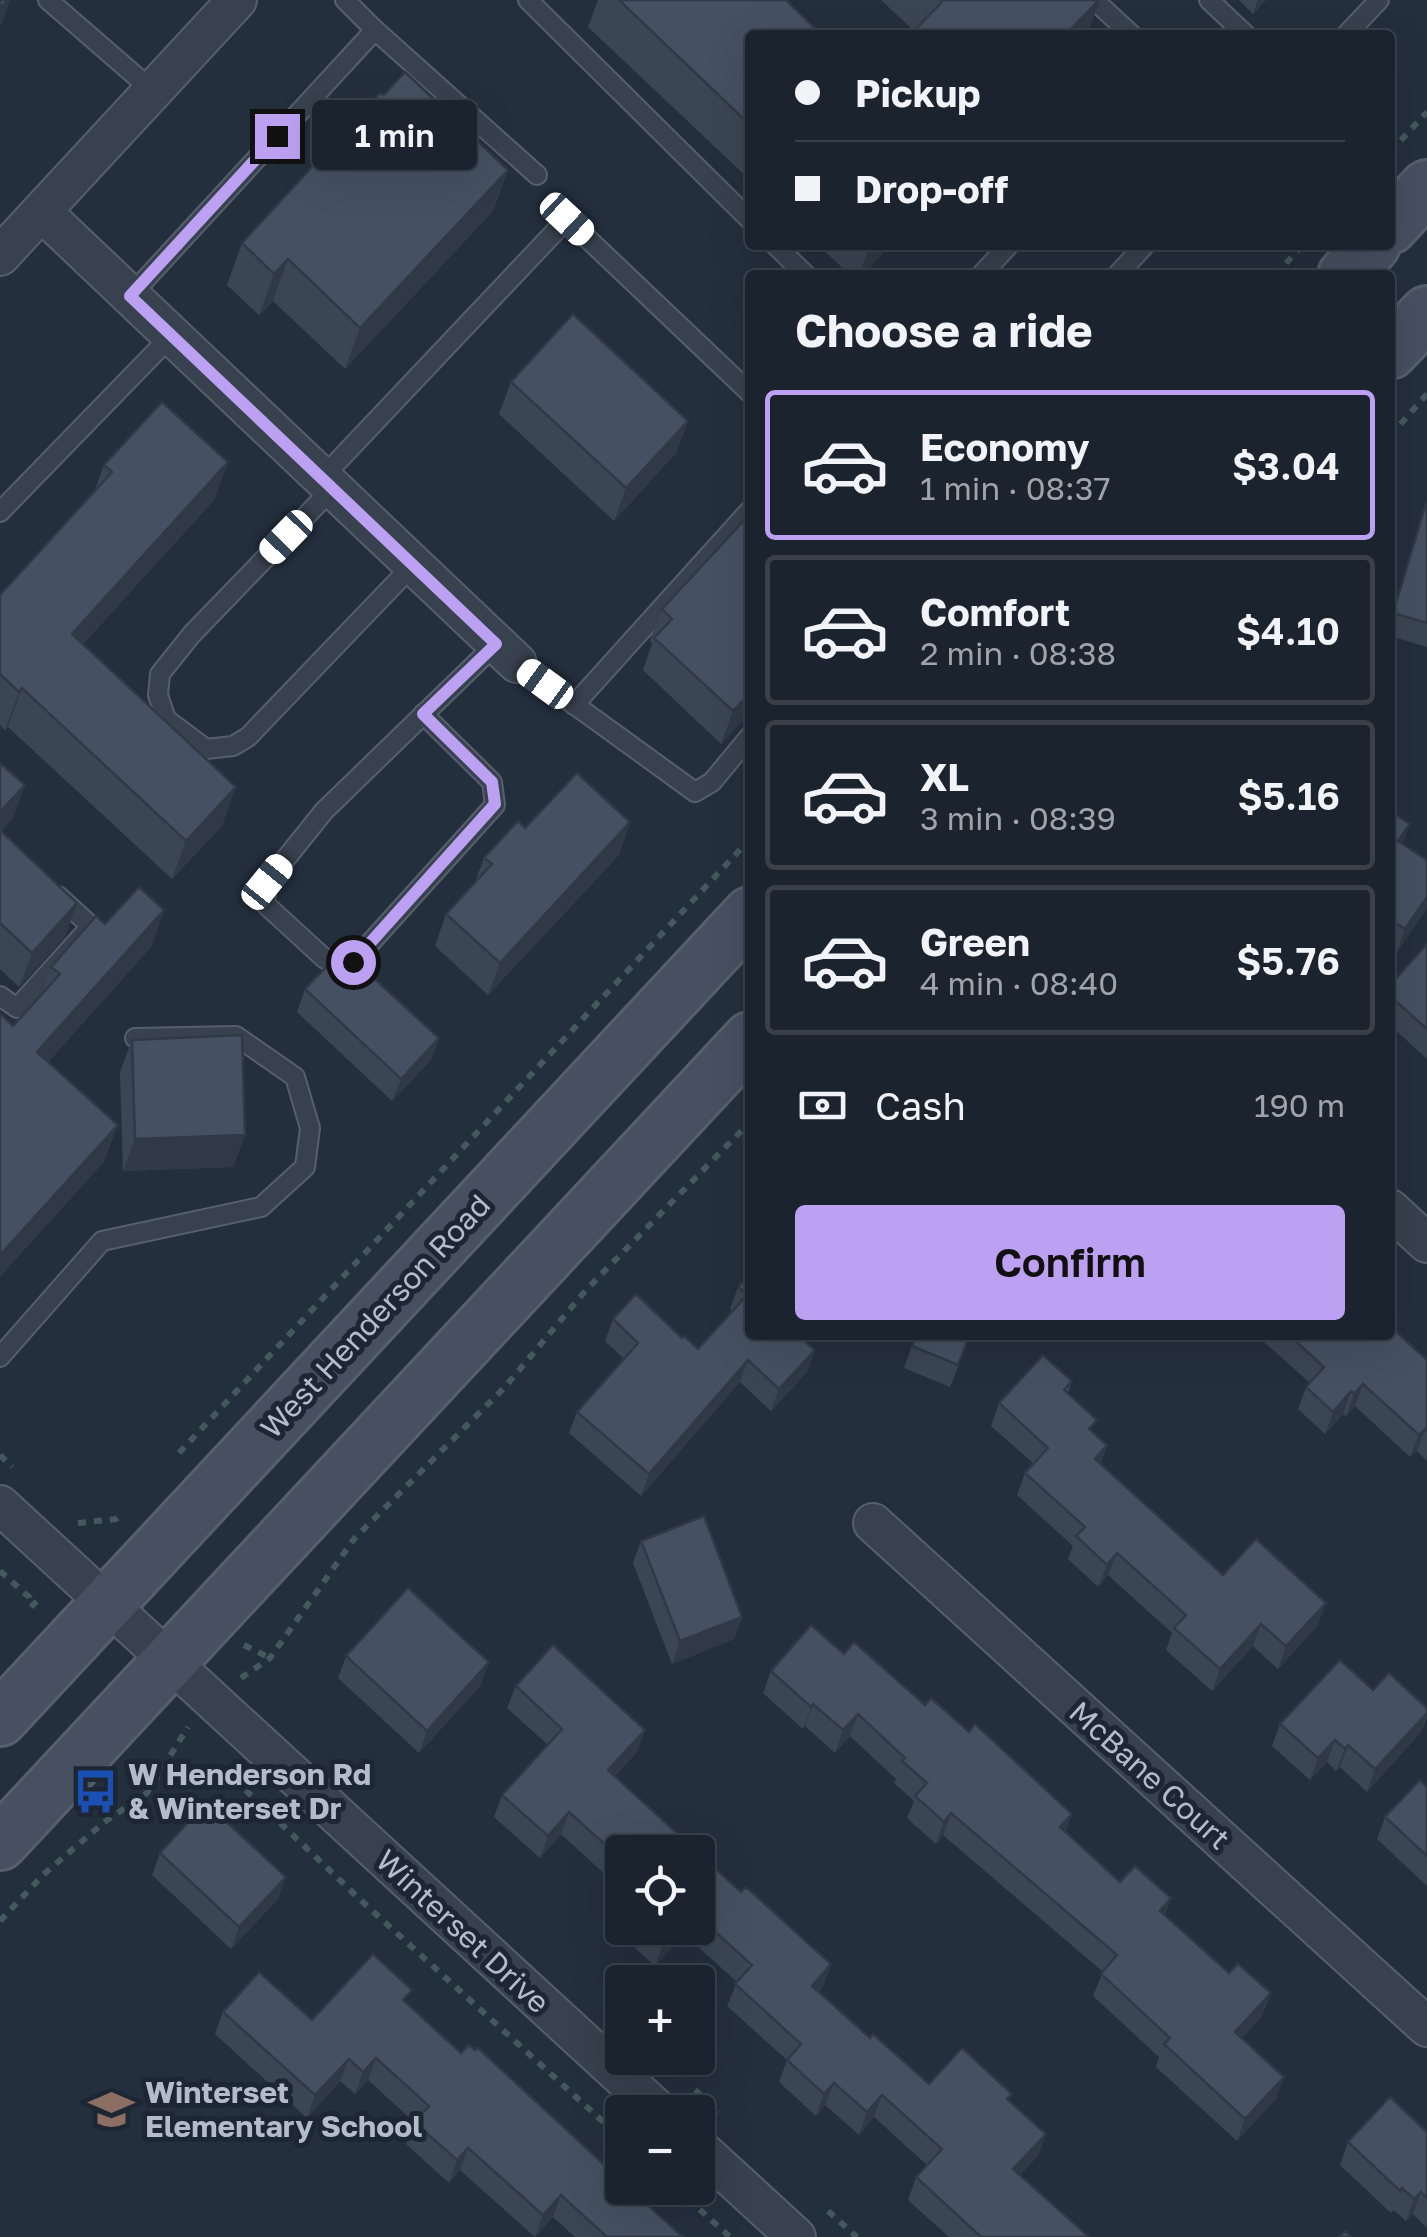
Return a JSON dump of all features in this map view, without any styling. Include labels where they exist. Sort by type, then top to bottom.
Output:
[{"type":"main road","points":[[1395,221],[1427,187]]},
{"type":"main road","points":[[1350,270],[1368,250]]},
{"type":"main road","points":[[1395,347],[1427,313]]},
{"type":"main road","name":"West Henderson Road","points":[[0,1719],[745,919]]},
{"type":"main road","points":[[0,1844],[745,1044]]},
{"type":"street","points":[[0,256],[237,0]]},
{"type":"street","points":[[42,212],[506,653]]},
{"type":"street","points":[[1395,1214],[1427,1243]]},
{"type":"street","name":"Winterset Drive","points":[[12,1492],[108,1603],[642,2095]]},
{"type":"street","name":"McBane Court","points":[[874,1523],[1427,2027]]},
{"type":"street","points":[[715,2162],[796,2237]]},
{"type":"lane","points":[[48,0],[152,91]]},
{"type":"lane","points":[[344,0],[537,175]]},
{"type":"lane","points":[[528,0],[745,215]]},
{"type":"lane","points":[[1094,0],[1127,30]]},
{"type":"lane","points":[[1209,0],[1241,30]]},
{"type":"lane","points":[[1351,30],[1379,0]]},
{"type":"lane","points":[[130,296],[375,30]]},
{"type":"lane","points":[[413,565],[248,737],[233,746],[206,749],[166,719],[158,695],[160,674],[192,634],[567,219],[745,387]]},
{"type":"lane","points":[[781,250],[801,270]]},
{"type":"lane","points":[[986,270],[1004,250]]},
{"type":"lane","points":[[1123,270],[1141,250]]},
{"type":"lane","points":[[0,512],[172,335]]},
{"type":"lane","points":[[574,704],[745,516]]},
{"type":"lane","points":[[423,714],[492,782],[495,804],[353,962],[325,959],[265,904],[267,882],[324,811],[423,714],[506,653],[695,792],[712,782],[745,742]]},
{"type":"lane","points":[[0,996],[17,1008],[90,926],[50,888]]},
{"type":"lane","points":[[0,1358],[102,1241],[261,1207],[305,1167],[310,1128],[295,1077],[236,1036],[135,1038]]},
{"type":"path","points":[[1395,147],[1427,112]]},
{"type":"path","points":[[1280,270],[1298,250]]},
{"type":"path","points":[[1395,430],[1427,394]]},
{"type":"path","points":[[178,1454],[745,844]]},
{"type":"path","points":[[0,1921],[43,1875],[103,1824],[148,1793],[181,1734],[234,1680],[270,1658],[354,1539],[505,1387],[586,1290],[745,1127]]},
{"type":"path","points":[[0,1456],[12,1492]]},
{"type":"path","points":[[75,1524],[116,1519],[130,1504]]},
{"type":"path","points":[[0,1570],[29,1597],[32,1620]]},
{"type":"path","points":[[181,1734],[195,1742]]},
{"type":"path","points":[[224,1769],[605,2123]]},
{"type":"path","points":[[695,2205],[730,2237]]},
{"type":"building","points":[[619,0],[786,0],[817,30],[745,30],[745,120]]},
{"type":"building","points":[[1099,0],[1070,30],[915,30],[942,2]]},
{"type":"building","points":[[405,72],[508,170],[360,328],[288,259],[274,274],[242,243],[380,93],[384,95]]},
{"type":"building","points":[[573,314],[688,421],[626,488],[511,382]]},
{"type":"building","points":[[162,402],[228,462],[72,634],[236,787],[186,841],[22,688],[19,692],[0,674],[0,595],[112,472],[104,465]]},
{"type":"building","points":[[1426,503],[1427,623],[1395,614]]},
{"type":"building","points":[[745,519],[745,698],[733,711],[654,638],[672,619],[662,609]]},
{"type":"building","points":[[0,763],[25,785],[0,812]]},
{"type":"building","points":[[577,773],[630,822],[500,963],[446,914],[492,864],[484,858],[518,821],[525,828]]},
{"type":"building","points":[[1395,814],[1410,824],[1398,841],[1427,860],[1427,897],[1405,929],[1395,922]]},
{"type":"building","points":[[0,830],[77,903],[32,953],[0,923]]},
{"type":"building","points":[[139,887],[164,910],[37,1052],[118,1125],[0,1255],[0,1014],[13,1026],[60,974],[51,967],[96,916],[105,924]]},
{"type":"building","points":[[1427,944],[1427,1029],[1395,1000],[1395,979]]},
{"type":"building","points":[[343,950],[439,1038],[401,1079],[305,989]]},
{"type":"building","points":[[242,1035],[245,1135],[135,1139],[132,1040]]},
{"type":"building","points":[[636,1294],[698,1349],[745,1297],[745,1340],[804,1340],[815,1350],[779,1389],[748,1360],[649,1474],[577,1412],[638,1343],[613,1319]]},
{"type":"building","points":[[1395,1331],[1427,1360],[1427,1431],[1419,1435],[1363,1384],[1354,1394],[1351,1391],[1333,1412],[1306,1387],[1324,1367],[1294,1340],[1395,1340]]},
{"type":"building","points":[[914,1340],[968,1340],[958,1365],[912,1346]]},
{"type":"building","points":[[1043,1355],[1072,1381],[1064,1390],[1097,1420],[1089,1429],[1107,1445],[1095,1459],[1223,1575],[1256,1539],[1326,1603],[1286,1646],[1261,1624],[1220,1669],[1174,1628],[1186,1615],[1117,1553],[1107,1565],[1076,1536],[1085,1527],[1025,1473],[1048,1448],[999,1403]]},
{"type":"building","points":[[704,1516],[742,1617],[680,1641],[641,1541]]},
{"type":"building","points":[[408,1588],[489,1662],[427,1731],[346,1656]]},
{"type":"building","points":[[811,1625],[844,1654],[854,1642],[925,1705],[931,1698],[969,1732],[975,1724],[1072,1814],[1060,1827],[1120,1882],[1135,1866],[1171,1898],[1160,1911],[1229,1973],[1238,1964],[1271,1993],[1235,2032],[1284,2077],[1245,2119],[1164,2044],[1170,2038],[1101,1974],[1117,1955],[951,1813],[944,1822],[915,1796],[927,1783],[858,1714],[843,1730],[771,1671]]},
{"type":"building","points":[[553,1645],[645,1730],[608,1770],[679,1835],[605,1835],[605,1845],[569,1812],[548,1836],[502,1795],[562,1729],[516,1686]]},
{"type":"building","points":[[1340,1660],[1373,1690],[1389,1673],[1427,1708],[1427,1713],[1375,1769],[1348,1745],[1345,1749],[1335,1740],[1318,1758],[1280,1724]]},
{"type":"building","points":[[1420,1780],[1427,1787],[1427,1856],[1385,1817]]},
{"type":"building","points":[[206,1803],[286,1877],[239,1927],[160,1853]]},
{"type":"building","points":[[715,1868],[741,1892],[746,1887],[831,1964],[812,1986],[929,2084],[962,2048],[1012,2094],[1007,2099],[1046,2134],[1013,2169],[1089,2237],[981,2237],[916,2177],[942,2149],[882,2095],[867,2112],[834,2083],[824,2094],[787,2060],[801,2044],[735,1984],[752,1965],[715,1931]]},
{"type":"building","points":[[373,1954],[412,1990],[403,2000],[461,2053],[469,2045],[478,2048],[605,2165],[605,2205],[648,2205],[683,2237],[607,2237],[561,2195],[543,2215],[468,2148],[457,2160],[414,2122],[429,2106],[376,2058],[363,2072],[349,2059],[315,2095],[223,2012],[259,1972],[312,2020]]},
{"type":"building","points":[[1390,2097],[1427,2132],[1427,2198],[1421,2192],[1414,2199],[1402,2188],[1400,2191],[1348,2142]]},
{"type":"place","name":"W Henderson Rd & Winterset Dr","points":[[95,1791]]},
{"type":"place","name":"Winterset Elementary School","points":[[112,2109]]},
{"type":"route","points":[[277,136],[130,296],[496,644],[423,714],[492,782],[495,804],[353,962]]}]
